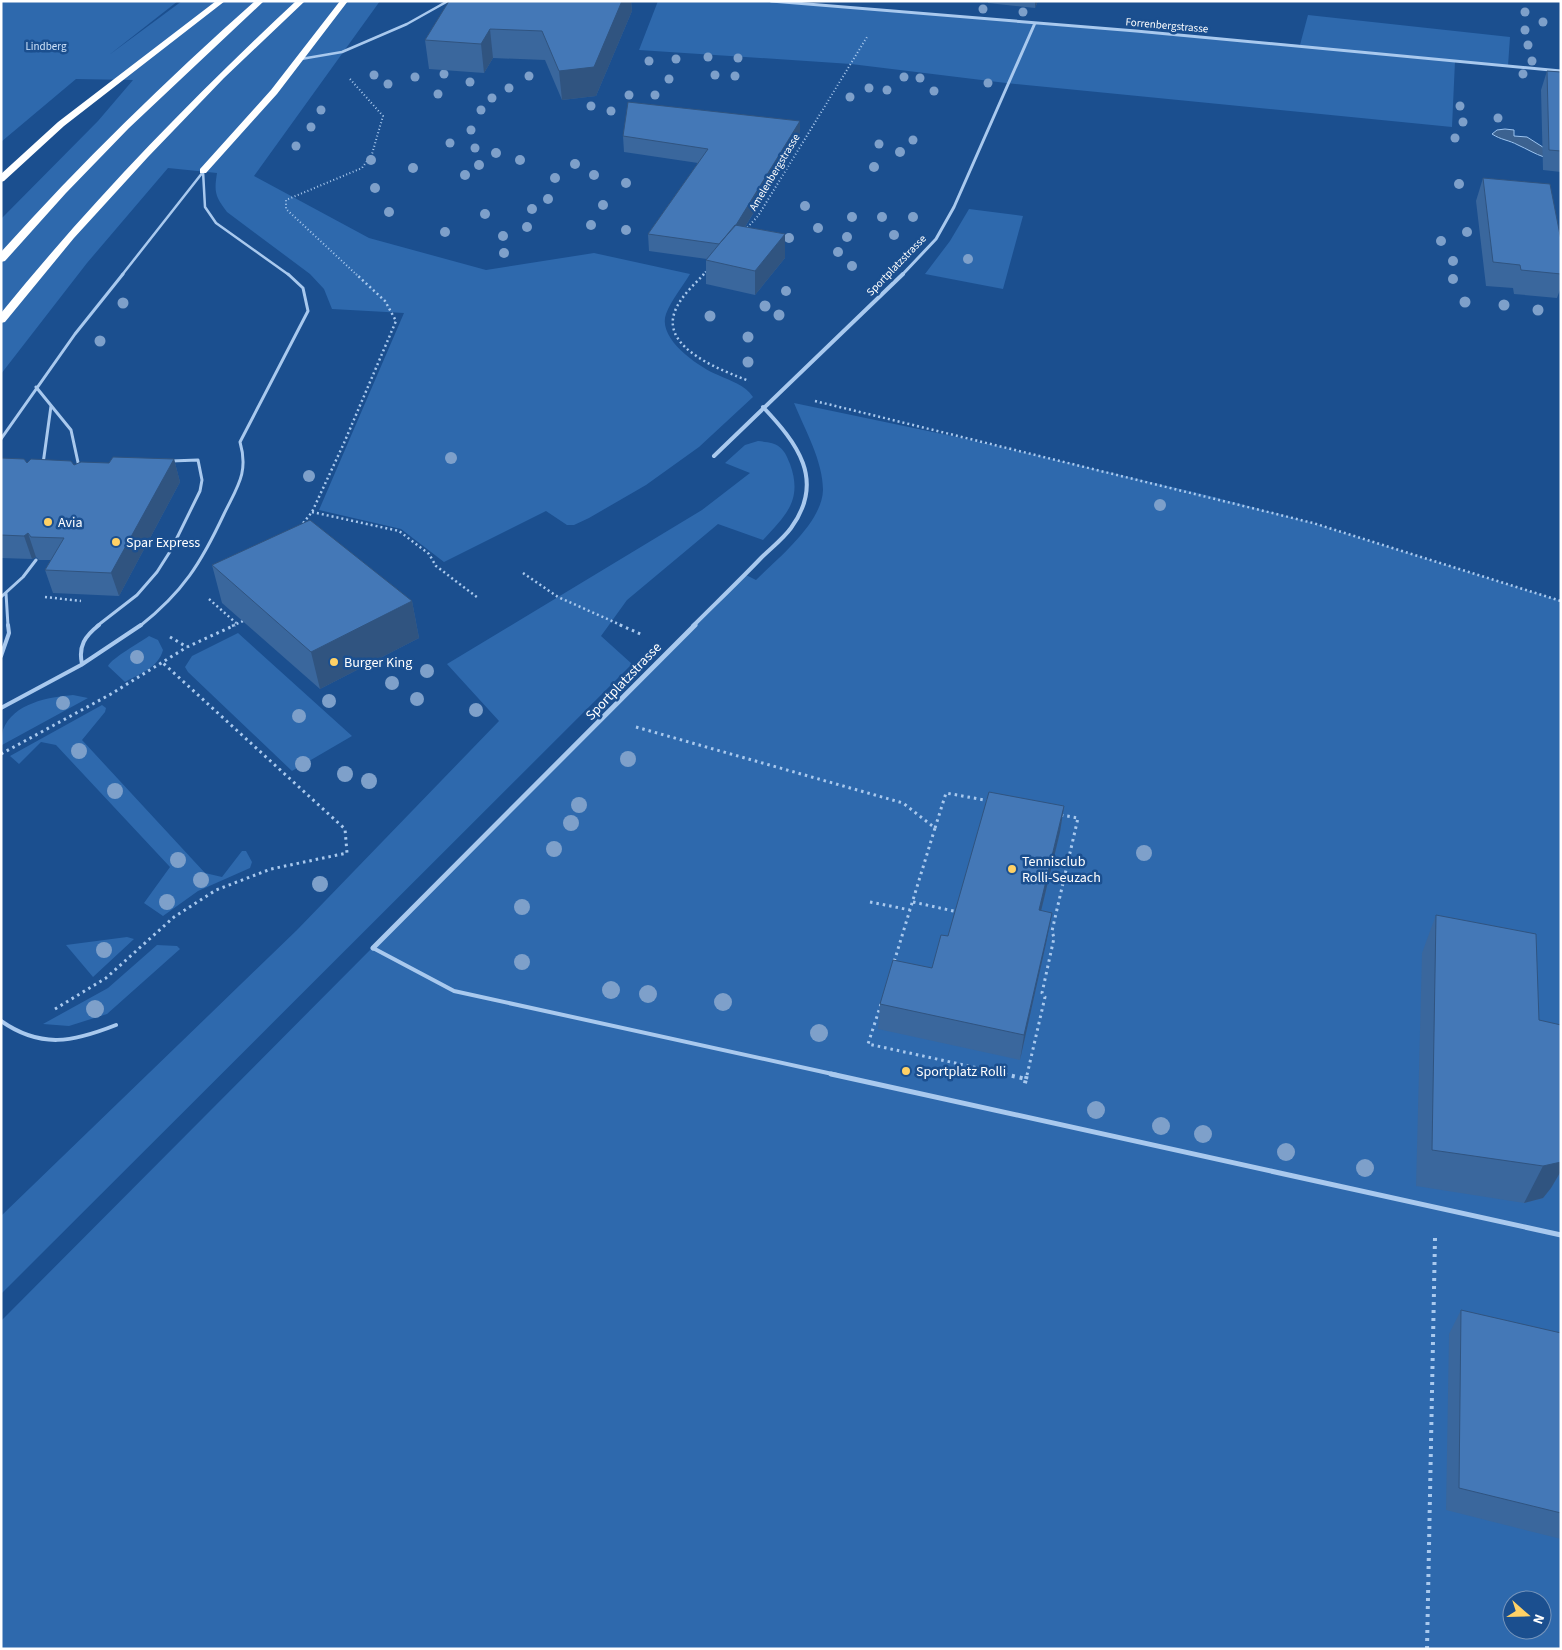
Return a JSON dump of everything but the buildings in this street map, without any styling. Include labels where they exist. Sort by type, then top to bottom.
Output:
[{"type":"highway","points":[[1,179],[39,143],[89,101],[221,1]]},
{"type":"highway","points":[[1,259],[118,134],[260,1]]},
{"type":"highway","points":[[1,320],[91,213],[155,143],[300,1]]},
{"type":"highway","points":[[203,172],[301,59],[344,1]]},
{"type":"street","name":"Forrenbergstrasse","points":[[771,1],[1035,22],[1561,70]]},
{"type":"street","name":"Sportplatzstrasse","points":[[714,456],[894,283],[936,239],[954,206],[1035,22]]},
{"type":"street","name":"Sportplatzstrasse","points":[[373,948],[791,528],[805,502],[807,470],[793,439],[764,407]]},
{"type":"lane","points":[[301,59],[342,52],[407,24],[448,1]]},
{"type":"lane","points":[[1,439],[81,326],[203,172]]},
{"type":"lane","points":[[1,708],[120,642],[142,625],[179,590],[208,549],[243,477],[245,464],[240,442],[308,311],[303,288],[295,279],[216,222],[205,207],[203,172]]},
{"type":"lane","points":[[36,387],[71,430],[80,468]]},
{"type":"lane","points":[[40,469],[48,437],[51,406]]},
{"type":"lane","points":[[82,664],[80,653],[83,640],[88,633],[116,613],[148,583],[171,550],[200,491],[202,480],[198,460],[168,461]]},
{"type":"lane","points":[[1,597],[23,577],[36,560]]},
{"type":"lane","points":[[1,656],[9,633],[6,593]]},
{"type":"lane","points":[[373,948],[454,991],[1561,1235]]},
{"type":"lane","points":[[1,1022],[16,1032],[39,1040],[69,1041],[89,1037],[116,1025]]},
{"type":"path","name":"Amelenbergstrasse","points":[[742,234],[758,216],[877,20],[886,10]]},
{"type":"path","points":[[712,265],[685,296],[674,314],[676,332],[684,347],[716,368],[779,392],[1313,523],[1561,601]]},
{"type":"path","points":[[312,512],[399,531],[430,554],[436,566],[478,598]]},
{"type":"path","points":[[523,573],[558,597],[614,622]]},
{"type":"path","points":[[1,754],[111,694],[187,647],[243,621]]},
{"type":"path","points":[[16,1032],[107,977],[158,930],[199,899],[234,882],[272,868],[289,863],[347,853],[345,829],[163,663]]},
{"type":"path","points":[[602,719],[646,729],[903,803],[935,828]]},
{"type":"path","points":[[894,963],[946,793],[993,802]]},
{"type":"path","points":[[1017,1114],[1045,998],[1042,993],[1054,938],[1052,931],[1078,818],[1059,814]]},
{"type":"path","points":[[870,902],[910,910]]},
{"type":"path","points":[[912,902],[959,912]]},
{"type":"path","points":[[1043,929],[1052,931]]},
{"type":"path","points":[[882,999],[868,1044],[1026,1079]]},
{"type":"path","points":[[1427,1649],[1436,1208]]},
{"type":"green space","name":"Lindberg","points":[[1,1],[178,1],[109,55],[182,1],[380,1],[254,176],[369,238],[486,270],[594,253],[690,274],[666,314],[665,323],[668,333],[673,342],[691,359],[710,371],[742,386],[753,397],[699,447],[646,485],[589,518],[574,525],[567,525],[546,511],[444,562],[401,529],[319,510],[404,313],[332,309],[324,289],[310,274],[227,212],[216,194],[217,173],[168,168],[87,263],[1,374],[1,219],[98,121],[133,80],[76,79],[1,142]]},
{"type":"green space","points":[[658,1],[771,1],[1300,45],[1308,15],[1510,37],[1508,66],[1455,61],[1452,127],[1006,83],[851,64],[639,50]]},
{"type":"green space","points":[[969,209],[1023,216],[1003,289],[925,274],[950,241]]},
{"type":"green space","name":"Sportplatz Rolli","points":[[794,403],[971,440],[1206,495],[1313,523],[1561,601],[1561,1649],[1,1649],[1,1321],[744,574],[756,580],[787,551],[807,527],[821,502],[823,490],[820,468]]},
{"type":"green space","points":[[758,441],[775,444],[782,449],[794,477],[793,497],[790,506],[779,523],[763,540],[718,524],[627,600],[601,636],[632,664],[1,1294],[1,1216],[297,930],[499,721],[447,664],[702,510],[750,473],[725,463],[745,445]]},
{"type":"green space","points":[[238,633],[352,736],[292,771],[185,667],[192,656]]},
{"type":"green space","points":[[149,636],[158,640],[163,650],[161,656],[153,666],[125,682],[108,666],[120,655]]},
{"type":"green space","points":[[73,695],[88,698],[2,745],[3,730],[15,713],[33,703]]},
{"type":"green space","points":[[102,705],[106,708],[105,712],[82,740],[205,873],[222,877],[242,851],[246,851],[252,862],[250,868],[198,891],[163,916],[144,903],[170,867],[56,745],[41,742],[19,764],[10,756]]},
{"type":"green space","points":[[127,937],[134,939],[93,977],[66,945]]},
{"type":"green space","points":[[157,945],[177,946],[180,949],[107,1014],[69,1026],[43,1024],[108,988]]},
{"type":"shaded area","points":[[1497,130],[1514,130],[1514,136],[1527,137],[1549,151],[1544,157],[1492,134]]},
{"type":"place","name":"Avia","points":[[48,522]]},
{"type":"place","name":"Spar Express","points":[[116,542]]},
{"type":"place","name":"Burger King","points":[[334,662]]},
{"type":"place","name":"Tennisclub Rolli-Seuzach","points":[[1012,869]]},
{"type":"place","name":"Sportplatz Rolli","points":[[906,1071]]}]
